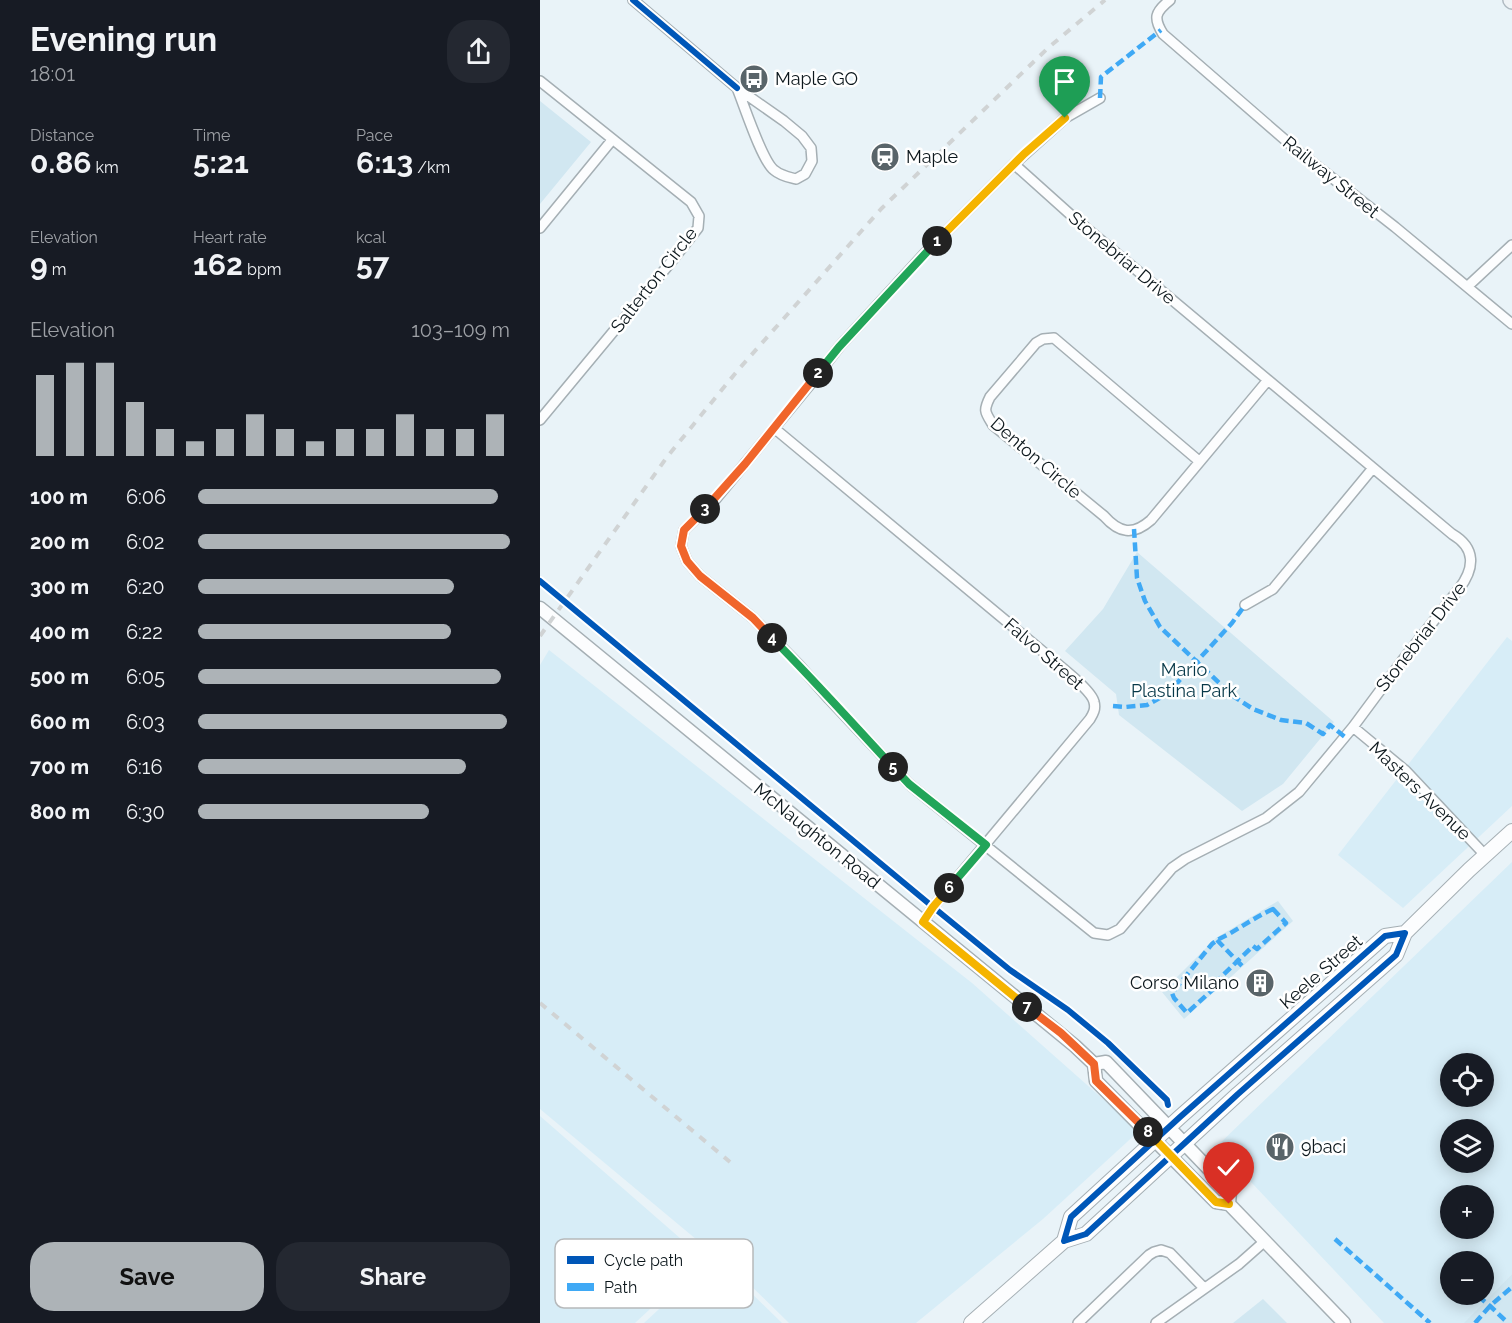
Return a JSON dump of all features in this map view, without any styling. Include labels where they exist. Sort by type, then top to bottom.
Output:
[{"type":"main road","name":"Keele Street","points":[[976,1321],[1064,1241],[1086,1234],[1255,1079],[1396,955],[1405,933],[1512,831]]},
{"type":"main road","name":"Keele Street","points":[[1064,1241],[1071,1217],[1169,1127],[1385,936],[1405,933]]},
{"type":"street","points":[[633,0],[737,88],[802,136],[811,148],[812,161],[805,174],[796,179],[783,176],[772,169],[767,162],[737,88]]},
{"type":"street","name":"Railway Street","points":[[1170,0],[1161,7],[1156,17],[1156,23],[1163,34],[1299,152],[1468,286],[1512,324]]},
{"type":"street","name":"Salterton Circle","points":[[540,81],[691,202],[699,216],[698,228],[540,420]]},
{"type":"street","name":"Stonebriar Drive","points":[[1014,164],[1072,216],[1462,540],[1468,550],[1472,565],[1459,589],[1353,727],[1299,792],[1266,818],[1185,859],[1172,868],[1120,929],[1108,935],[1094,933],[909,784],[753,618],[700,576],[687,561],[681,546],[684,530],[715,500],[839,347],[925,253],[1014,164],[1065,118],[1100,98]]},
{"type":"street","points":[[540,228],[612,140]]},
{"type":"street","points":[[1468,286],[1512,245]]},
{"type":"street","name":"Denton Circle","points":[[1199,461],[1054,338],[1043,339],[1036,343],[985,406],[985,413],[993,425],[1111,524],[1124,531],[1143,528],[1151,520],[1268,380]]},
{"type":"street","name":"Falvo Street","points":[[774,428],[1047,655],[1084,687],[1094,700],[1095,711],[1090,719],[933,907],[923,922]]},
{"type":"street","points":[[1245,605],[1273,589],[1373,468]]},
{"type":"street","name":"McNaughton Road","points":[[540,608],[1061,1033],[1094,1064],[1096,1081],[1216,1202],[1229,1204],[1344,1323]]},
{"type":"street","name":"Masters Avenue","points":[[1353,727],[1406,771],[1485,855]]},
{"type":"street","name":"McNaughton Road","points":[[1094,1064],[1106,1062],[1185,1143],[1230,1191],[1229,1204]]},
{"type":"street","points":[[1156,1323],[1239,1264],[1265,1240]]},
{"type":"street","points":[[1077,1323],[1149,1255],[1161,1250],[1170,1253],[1204,1288]]},
{"type":"shaded area","points":[[1507,637],[1512,641],[1512,806],[1403,908],[1338,855]]},
{"type":"shaded area","points":[[549,650],[972,983],[1139,1131],[1043,1219],[916,1323],[789,1323],[753,1288],[753,1239],[696,1239],[540,1109],[540,665]]},
{"type":"shaded area","points":[[1512,862],[1512,1274],[1494,1293],[1494,1251],[1440,1251],[1440,1305],[1482,1305],[1465,1323],[1384,1323],[1217,1146]]},
{"type":"shaded area","points":[[540,1116],[681,1239],[555,1239],[555,1308],[651,1308],[635,1323],[540,1323]]},
{"type":"shaded area","points":[[753,1295],[782,1323],[644,1323],[660,1308],[753,1308]]},
{"type":"green space","points":[[540,101],[591,142],[540,204]]},
{"type":"green space","name":"Mario Plastina Park","points":[[1137,552],[1334,722],[1283,784],[1242,811],[1119,715],[1116,694],[1065,651],[1103,609]]},
{"type":"green space","points":[[1278,901],[1293,921],[1184,1019],[1162,992],[1216,938]]},
{"type":"green space","points":[[1512,1274],[1512,1323],[1464,1323],[1482,1305],[1494,1305],[1494,1292]]},
{"type":"green space","points":[[1263,1299],[1287,1323],[1233,1323]]},
{"type":"railway","points":[[540,636],[667,457],[738,370],[881,209],[1048,48],[1105,0]]},
{"type":"railway","points":[[540,1003],[730,1162]]},
{"type":"marked path","points":[[1100,98],[1101,77],[1161,30]]},
{"type":"marked path","points":[[1134,529],[1137,578],[1145,601],[1160,627],[1233,696],[1253,709],[1281,720],[1306,723],[1323,734],[1330,725],[1345,737]]},
{"type":"marked path","points":[[1113,706],[1147,705],[1167,694],[1232,623],[1245,605]]},
{"type":"marked path","points":[[1273,909],[1286,923],[1257,949],[1253,946],[1220,978],[1222,981],[1187,1013],[1172,993],[1212,944],[1273,909]]},
{"type":"marked path","points":[[1217,940],[1244,968]]},
{"type":"marked path","points":[[1335,1239],[1430,1323]]},
{"type":"marked path","points":[[1475,1323],[1512,1287]]},
{"type":"marked path","points":[[1489,1305],[1508,1323]]},
{"type":"cycle path","points":[[633,0],[737,88]]},
{"type":"cycle path","points":[[540,581],[1010,970],[1068,1010],[1108,1043],[1167,1100],[1168,1105]]},
{"type":"cycle path","points":[[1064,1241],[1071,1217],[1180,1117],[1385,936],[1405,933]]},
{"type":"cycle path","points":[[1064,1241],[1086,1234],[1238,1094],[1396,955],[1405,933]]},
{"type":"place","name":"Maple GO","points":[[754,79]]},
{"type":"place","name":"Maple","points":[[885,157]]},
{"type":"place","name":"Corso Milano","points":[[1260,983]]},
{"type":"place","name":"9baci","points":[[1280,1147]]},
{"type":"route","points":[[1065,118],[1024,154],[925,253],[839,347],[715,500],[684,530],[681,546],[687,561],[700,576],[753,618],[909,784],[986,845],[923,922],[1061,1033],[1094,1064],[1096,1081],[1216,1202],[1229,1204]]}]
